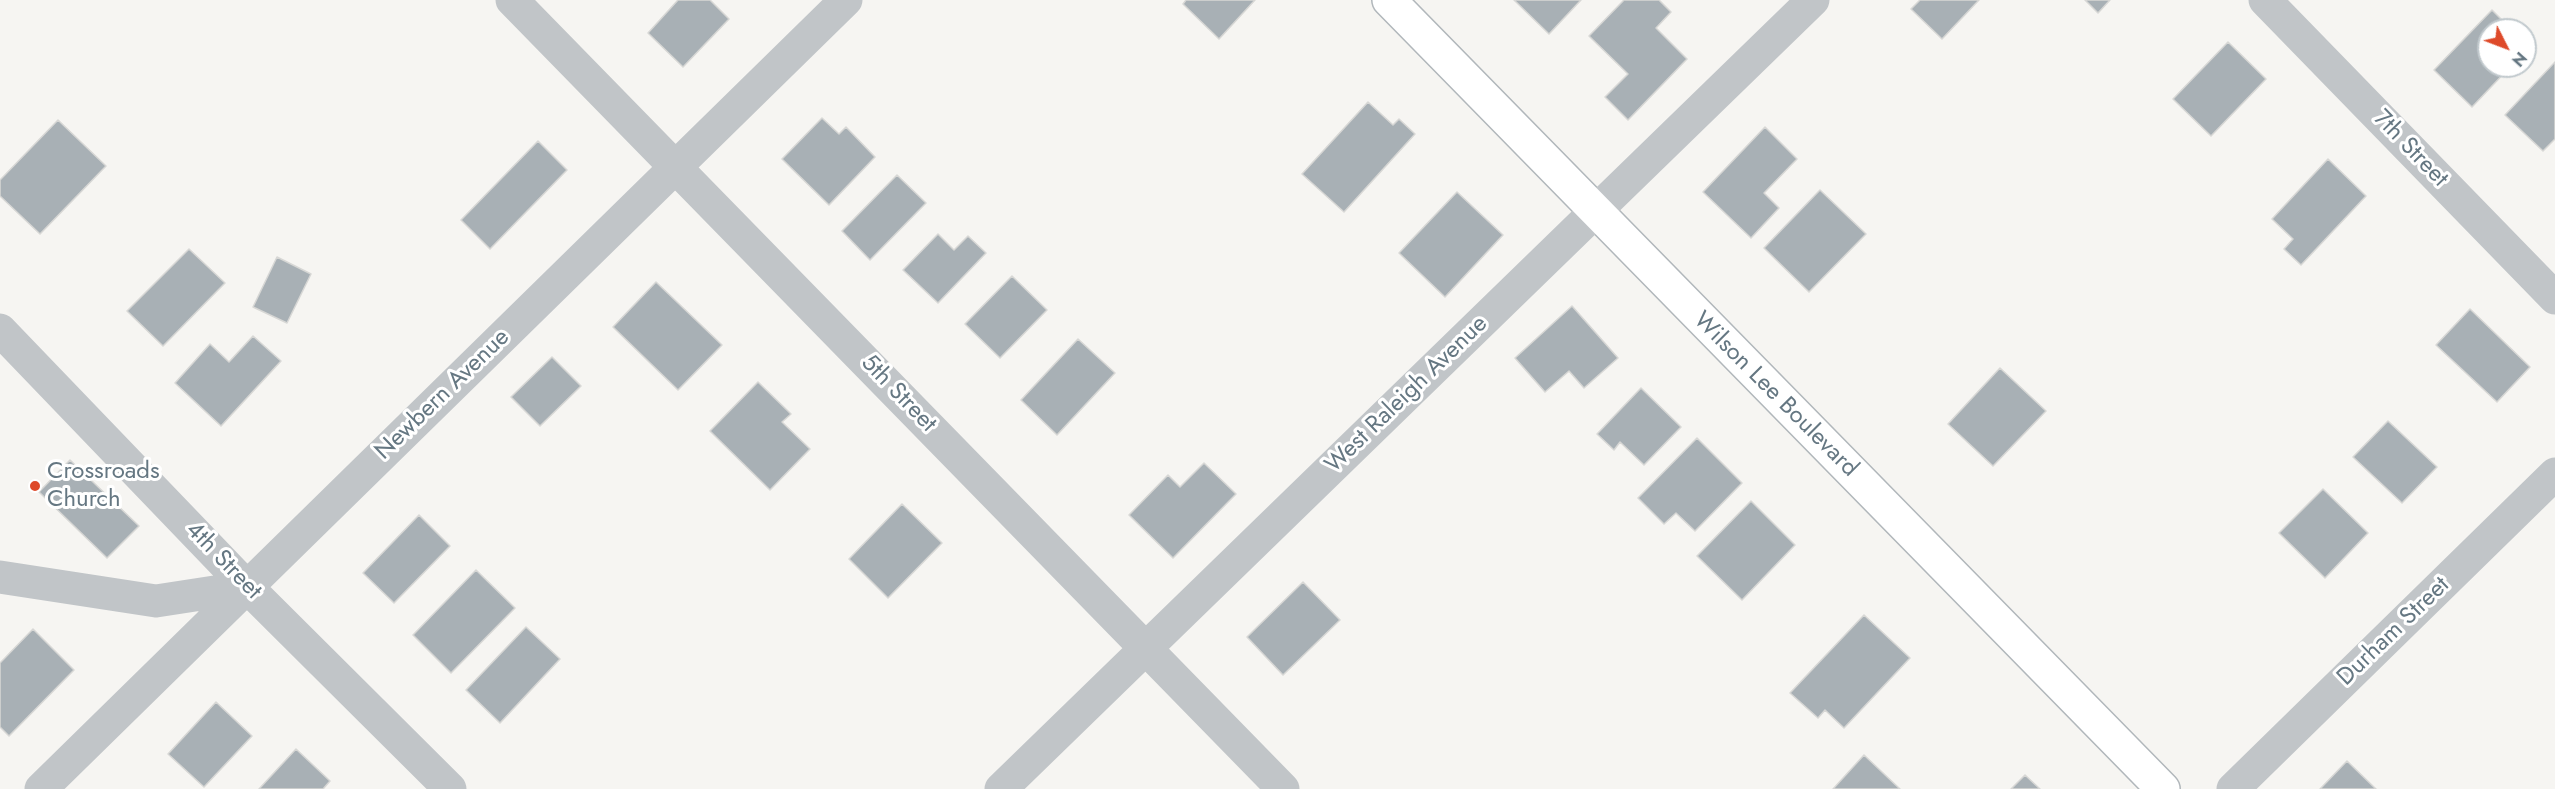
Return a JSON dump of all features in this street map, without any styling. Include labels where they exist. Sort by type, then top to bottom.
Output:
[{"type":"street","name":"5th Street","points":[[512,0],[1283,789]]},
{"type":"street","name":"Newbern Avenue","points":[[41,789],[846,0]]},
{"type":"street","name":"Wilson Lee Boulevard","points":[[1389,0],[2163,789]]},
{"type":"street","name":"West Raleigh Avenue","points":[[1001,789],[1813,0]]},
{"type":"street","name":"7th Street","points":[[2265,0],[2555,298]]},
{"type":"street","name":"4th Street","points":[[0,330],[247,587],[450,789]]},
{"type":"street","name":"Durham Street","points":[[2232,789],[2555,474]]},
{"type":"street","points":[[0,577],[156,601],[247,587]]},
{"type":"building","points":[[678,0],[710,0],[729,19],[683,67],[648,33]]},
{"type":"building","points":[[1186,0],[1255,0],[1219,39],[1183,4]]},
{"type":"building","points":[[1514,0],[1581,0],[1549,34]]},
{"type":"building","points":[[1624,0],[1659,0],[1671,12],[1656,28],[1687,59],[1628,120],[1605,97],[1628,74],[1589,36]]},
{"type":"building","points":[[1920,0],[1979,0],[1942,39],[1911,9]]},
{"type":"building","points":[[2085,0],[2110,0],[2098,13]]},
{"type":"building","points":[[2492,10],[2500,18],[2484,18]]},
{"type":"building","points":[[2477,26],[2477,78],[2500,78],[2472,107],[2434,70]]},
{"type":"building","points":[[2228,42],[2266,79],[2211,136],[2173,99]]},
{"type":"building","points":[[2555,62],[2555,139],[2543,151],[2505,115]]},
{"type":"building","points":[[1368,102],[1393,125],[1399,119],[1415,134],[1344,212],[1302,174]]},
{"type":"building","points":[[822,118],[839,134],[846,127],[875,157],[829,205],[782,159]]},
{"type":"building","points":[[58,120],[106,166],[40,234],[0,196],[0,180]]},
{"type":"building","points":[[1765,127],[1797,159],[1764,193],[1779,208],[1751,238],[1703,192]]},
{"type":"building","points":[[538,141],[567,170],[490,249],[461,220]]},
{"type":"building","points":[[2328,159],[2366,196],[2301,265],[2284,249],[2293,239],[2272,219]]},
{"type":"building","points":[[897,175],[926,203],[870,260],[842,231]]},
{"type":"building","points":[[1820,190],[1866,234],[1809,292],[1764,248]]},
{"type":"building","points":[[1457,192],[1503,235],[1445,297],[1399,253]]},
{"type":"building","points":[[938,234],[954,250],[968,236],[986,253],[938,303],[903,270]]},
{"type":"building","points":[[189,249],[225,283],[163,346],[127,311]]},
{"type":"building","points":[[277,257],[311,274],[287,323],[253,307]]},
{"type":"building","points":[[1012,276],[1047,310],[1000,358],[965,324]]},
{"type":"building","points":[[656,282],[722,345],[678,390],[613,327]]},
{"type":"building","points":[[1572,306],[1618,358],[1584,388],[1569,371],[1545,392],[1515,358]]},
{"type":"building","points":[[2470,309],[2530,367],[2497,402],[2436,345]]},
{"type":"building","points":[[253,336],[281,361],[221,426],[175,383],[210,344],[229,362]]},
{"type":"building","points":[[1078,339],[1115,373],[1057,435],[1021,400]]},
{"type":"building","points":[[552,357],[581,386],[540,426],[511,397]]},
{"type":"building","points":[[2000,368],[2046,411],[1993,466],[1948,424]]},
{"type":"building","points":[[758,382],[791,414],[782,422],[810,449],[770,490],[710,431]]},
{"type":"building","points":[[1641,388],[1681,427],[1644,465],[1620,442],[1614,450],[1597,434]]},
{"type":"building","points":[[2388,421],[2437,467],[2402,503],[2353,457]]},
{"type":"building","points":[[1697,438],[1742,483],[1695,531],[1676,513],[1664,524],[1638,498]]},
{"type":"building","points":[[70,460],[139,526],[107,558],[39,492]]},
{"type":"building","points":[[1204,463],[1236,494],[1173,558],[1129,515],[1168,475],[1180,487]]},
{"type":"building","points":[[2323,489],[2368,533],[2325,578],[2279,533]]},
{"type":"building","points":[[1751,501],[1795,545],[1742,600],[1697,556]]},
{"type":"building","points":[[902,504],[942,543],[888,598],[849,559]]},
{"type":"building","points":[[419,515],[450,546],[394,603],[363,573]]},
{"type":"building","points":[[476,570],[515,608],[451,673],[413,635]]},
{"type":"building","points":[[1303,582],[1340,620],[1283,675],[1247,637]]},
{"type":"building","points":[[1864,615],[1910,658],[1844,728],[1825,710],[1818,718],[1790,693]]},
{"type":"building","points":[[526,627],[560,659],[500,723],[466,690]]},
{"type":"building","points":[[33,629],[74,670],[9,736],[0,727],[0,663]]},
{"type":"building","points":[[216,702],[252,736],[204,787],[168,754]]},
{"type":"building","points":[[296,749],[330,781],[323,789],[259,789]]},
{"type":"building","points":[[1864,755],[1900,789],[1833,789]]},
{"type":"building","points":[[2347,761],[2376,789],[2320,789]]},
{"type":"building","points":[[2025,775],[2040,789],[2011,789]]},
{"type":"place","name":"Crossroads Church","points":[[35,486]]}]
